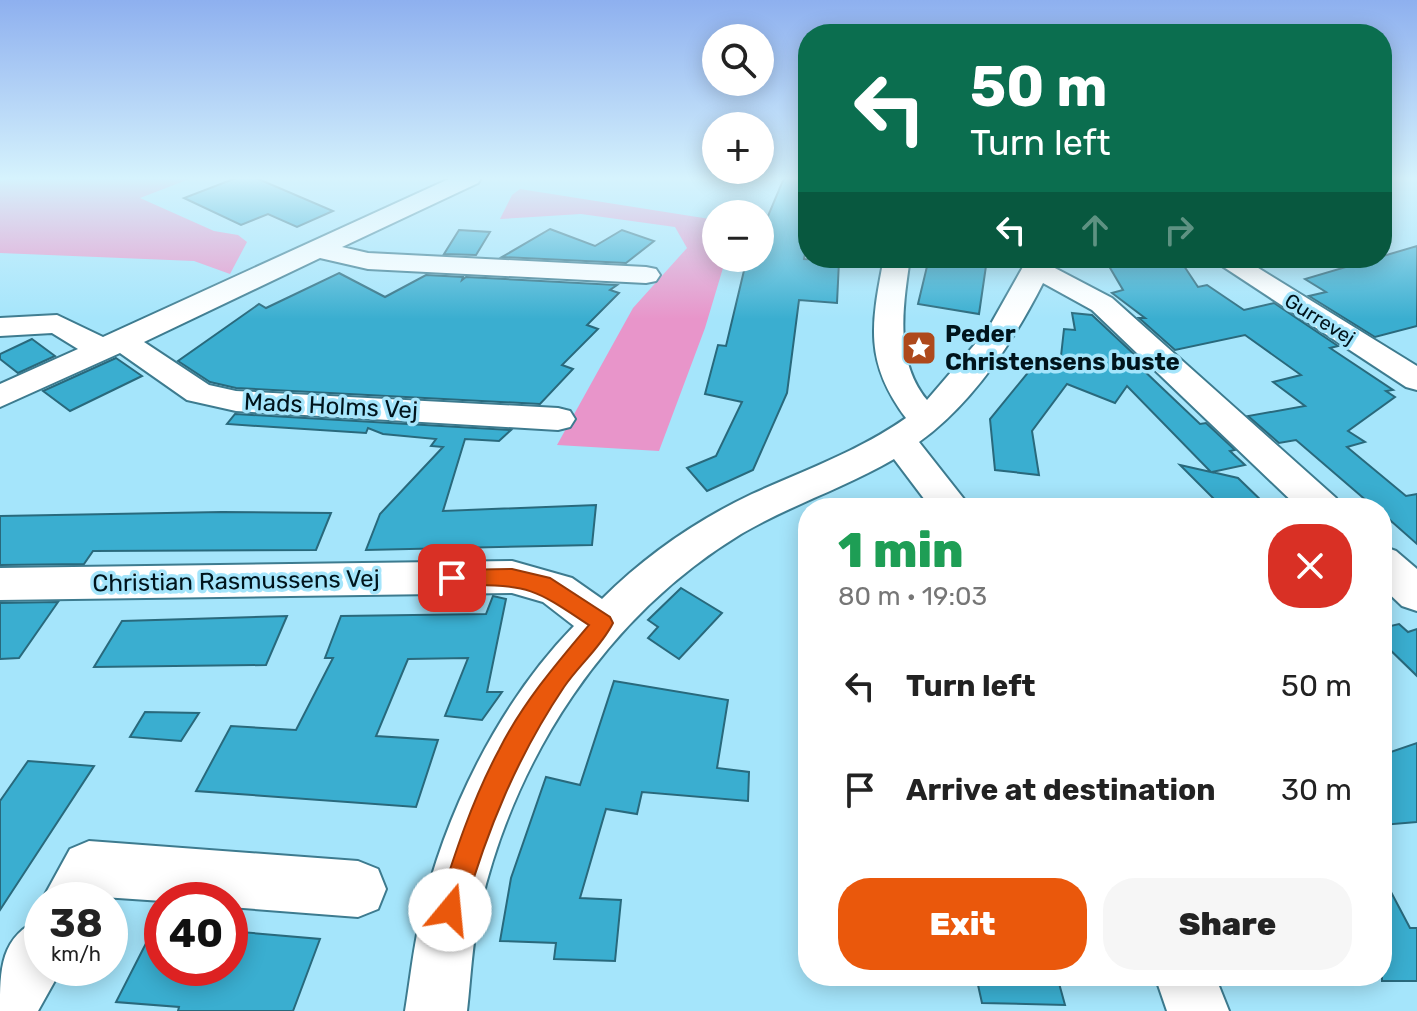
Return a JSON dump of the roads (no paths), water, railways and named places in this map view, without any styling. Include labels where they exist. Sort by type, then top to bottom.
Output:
[{"type":"street","points":[[0,397],[367,225]]},
{"type":"street","points":[[315,249],[368,261],[646,275]]},
{"type":"street","points":[[895,268],[890,331],[897,381],[912,430],[947,498]]},
{"type":"street","points":[[436,1011],[450,910],[493,786],[529,718],[603,623],[653,574],[726,525],[912,430],[977,363],[1018,307],[1037,268]]},
{"type":"street","points":[[1045,268],[1102,304],[1312,498]]},
{"type":"street","name":"Gurrevej","points":[[1239,268],[1417,380]]},
{"type":"street","name":"Mads Holms Vej","points":[[0,327],[57,324],[111,345],[199,393],[236,401],[558,419]]},
{"type":"street","points":[[1392,571],[1417,594]]},
{"type":"street","name":"Christian Rasmussens Vej","points":[[0,584],[512,577],[557,590],[603,623]]},
{"type":"street","points":[[81,882],[89,868],[358,889]]},
{"type":"street","points":[[4,1011],[24,977]]},
{"type":"street","points":[[1189,986],[1198,1011]]},
{"type":"place","name":"Peder Christensens buste","points":[[919,348]]}]
